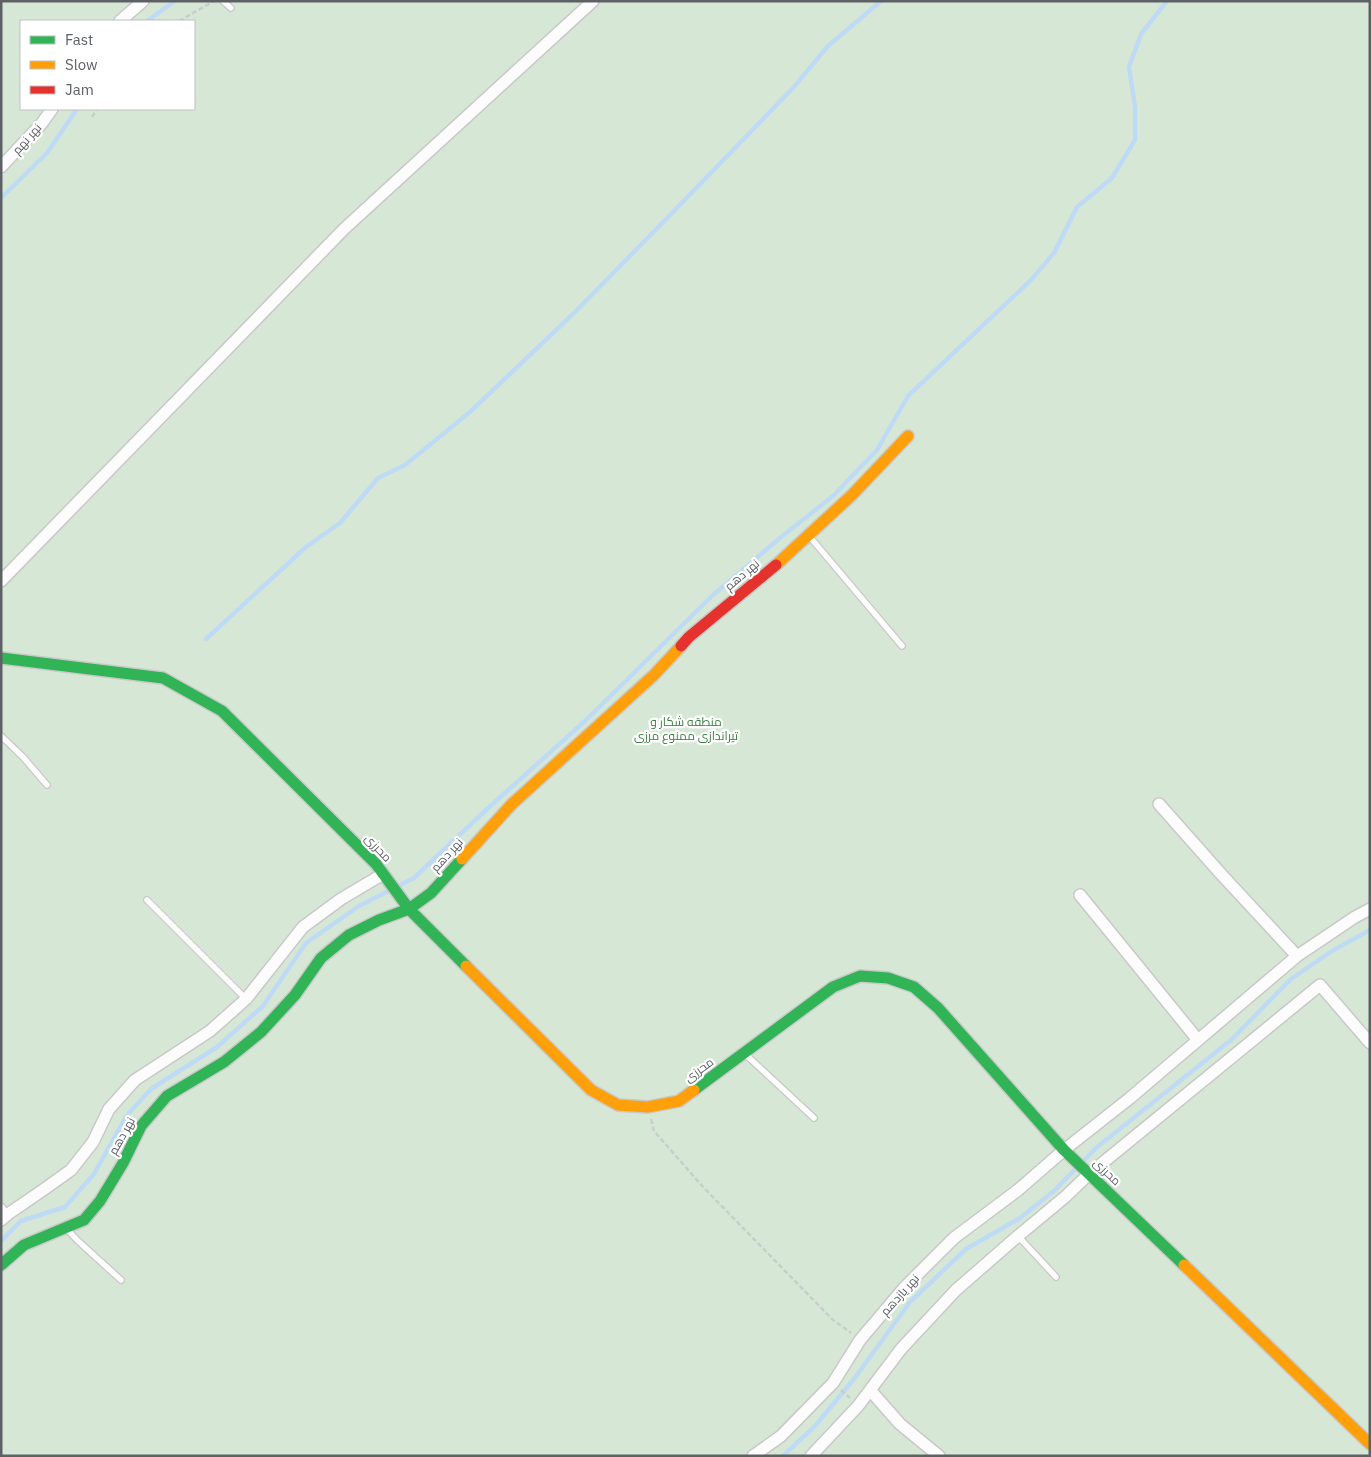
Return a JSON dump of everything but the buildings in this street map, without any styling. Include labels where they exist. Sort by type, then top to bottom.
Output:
[{"type":"street","points":[[121,20],[143,1]]},
{"type":"street","points":[[1,581],[344,229],[593,1]]},
{"type":"street","name":"نهر نهم","points":[[1,167],[42,123],[51,110]]},
{"type":"street","name":"نهر دهم","points":[[1,1265],[24,1245],[84,1220],[100,1201],[123,1163],[141,1126],[167,1096],[224,1062],[261,1032],[295,995],[321,958],[349,936],[432,893],[512,804],[654,675],[689,637],[782,560],[809,535],[852,495],[908,436]]},
{"type":"street","name":"محرزی","points":[[1,658],[163,678],[222,710],[376,864],[406,905],[591,1090],[618,1105],[648,1107],[679,1101],[833,987],[860,976],[888,978],[914,987],[938,1008],[1067,1153],[1370,1444]]},
{"type":"street","points":[[1159,804],[1297,956]]},
{"type":"street","points":[[4,1213],[43,1190],[71,1170],[93,1142],[109,1109],[135,1080],[210,1031],[246,999],[303,927],[341,899],[386,878]]},
{"type":"street","points":[[1080,895],[1198,1040]]},
{"type":"street","name":"نهر یازدهم","points":[[753,1456],[781,1436],[833,1383],[860,1340],[904,1288],[954,1238],[1067,1153],[1297,956],[1370,909]]},
{"type":"street","points":[[816,1454],[858,1406],[901,1350],[956,1290],[1066,1197],[1087,1172],[1320,985],[1370,1043]]},
{"type":"street","points":[[870,1390],[900,1424],[939,1456]]},
{"type":"lane","points":[[223,1],[231,8]]},
{"type":"lane","points":[[809,535],[902,646]]},
{"type":"lane","points":[[1,736],[23,757],[47,785]]},
{"type":"lane","points":[[148,900],[246,999]]},
{"type":"lane","points":[[744,1054],[814,1118]]},
{"type":"lane","points":[[66,1228],[76,1240],[121,1280]]},
{"type":"lane","points":[[1018,1236],[1056,1276]]},
{"type":"path","points":[[181,20],[214,1]]},
{"type":"path","points":[[92,117],[96,110]]},
{"type":"path","points":[[648,1107],[654,1131],[704,1188],[832,1318],[860,1340]]},
{"type":"path","points":[[838,1388],[852,1401]]},
{"type":"green space","name":"منطقه شکار و تیراندازی ممنوع مرزی","points":[[1,1],[1370,1],[1370,1456],[1,1456]]},
{"type":"waterway","points":[[148,20],[175,1]]},
{"type":"waterway","points":[[206,639],[306,547],[340,523],[378,478],[405,465],[470,412],[574,313],[675,210],[793,88],[828,46],[881,1]]},
{"type":"waterway","points":[[1,1241],[21,1221],[65,1207],[94,1174],[127,1115],[151,1089],[217,1047],[263,1006],[306,943],[359,906],[414,878],[586,720],[713,595],[833,496],[877,450],[908,396],[1031,280],[1054,253],[1077,207],[1112,178],[1135,140],[1135,107],[1129,67],[1141,34],[1167,1]]},
{"type":"waterway","points":[[1,198],[47,153],[76,110]]},
{"type":"waterway","points":[[783,1456],[815,1426],[854,1379],[910,1302],[966,1249],[1020,1218],[1054,1191],[1096,1148],[1231,1040],[1291,979],[1332,951],[1370,930]]},
{"type":"traffic: fast","points":[[1,658],[163,678],[222,711],[376,864],[409,909],[466,966]]},
{"type":"traffic: fast","points":[[1,1265],[24,1245],[84,1220],[100,1201],[123,1163],[141,1126],[167,1096],[224,1062],[261,1032],[295,995],[321,958],[349,935],[379,920],[409,909],[431,893],[462,859]]},
{"type":"traffic: fast","points":[[694,1090],[833,987],[860,976],[888,978],[914,987],[938,1008],[1064,1150],[1184,1265]]},
{"type":"traffic: slow","points":[[776,565],[852,495],[908,436]]},
{"type":"traffic: slow","points":[[462,859],[512,804],[654,675],[681,646]]},
{"type":"traffic: slow","points":[[466,966],[591,1090],[618,1105],[648,1107],[679,1101],[694,1090]]},
{"type":"traffic: slow","points":[[1184,1265],[1370,1444]]},
{"type":"traffic: jam","points":[[681,646],[689,637],[776,565]]}]
